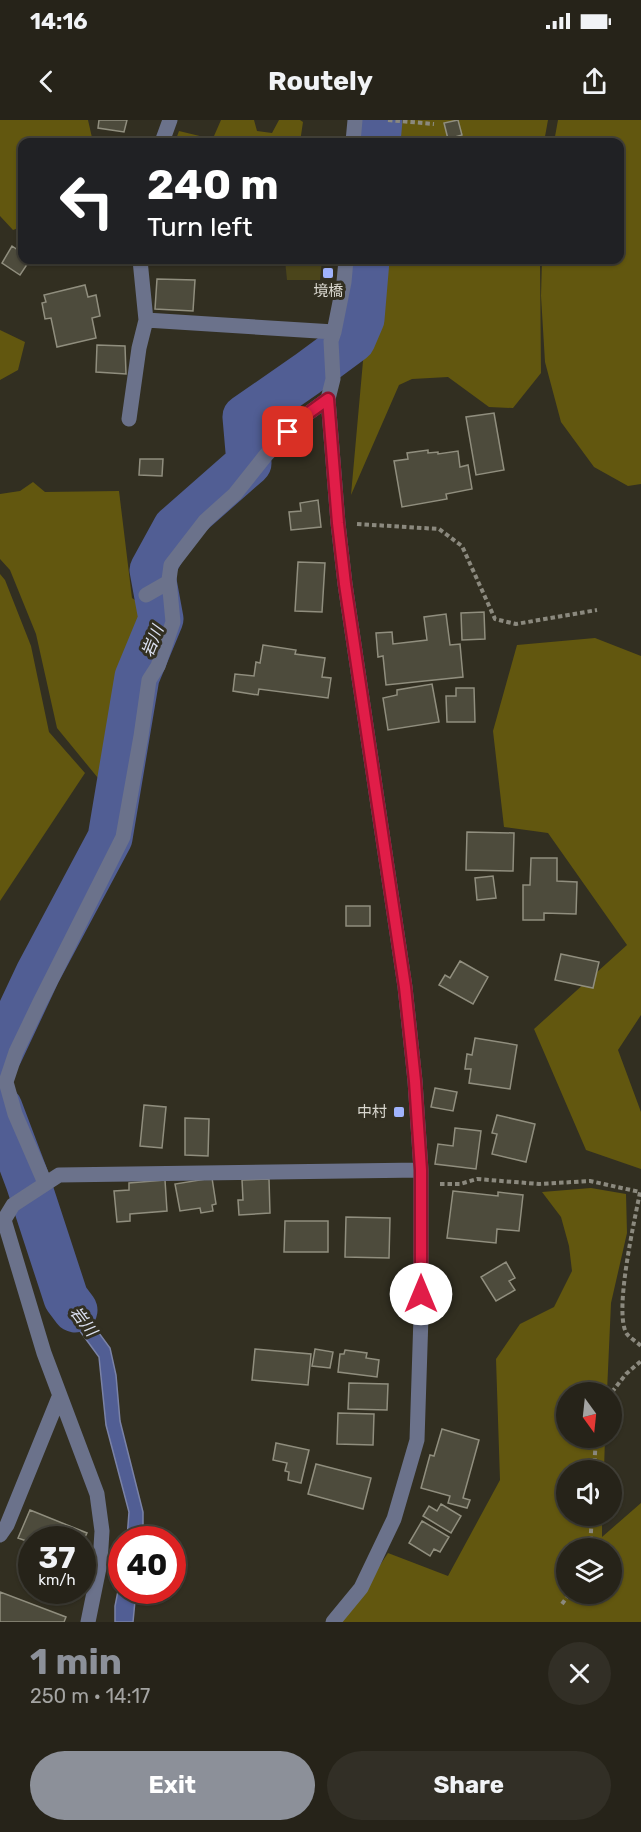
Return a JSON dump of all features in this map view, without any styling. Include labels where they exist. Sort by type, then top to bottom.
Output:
[{"type":"street","points":[[163,138],[170,120]]},
{"type":"street","points":[[353,138],[355,120]]},
{"type":"street","points":[[129,419],[146,320],[140,264]]},
{"type":"street","points":[[333,1622],[361,1588],[394,1519],[417,1440],[421,1316],[421,1177],[415,1081],[405,987],[347,596],[338,523],[328,399],[333,380],[333,336],[346,264]]},
{"type":"street","points":[[146,320],[333,336]]},
{"type":"street","points":[[45,1183],[15,1114],[6,1082],[16,1052],[123,837],[149,680],[158,666],[174,622],[168,581],[171,565],[205,521],[235,494],[266,455],[299,420],[328,399]]},
{"type":"street","points":[[146,595],[168,581]]},
{"type":"street","points":[[88,1622],[100,1563],[102,1531],[97,1494],[44,1353],[4,1220],[13,1205],[58,1174],[421,1177]]},
{"type":"street","points":[[0,1536],[7,1525],[59,1397]]},
{"type":"path","points":[[388,120],[434,124]]},
{"type":"path","points":[[338,523],[439,529],[462,546],[495,619],[516,624],[597,610]]},
{"type":"path","points":[[421,1177],[460,1184],[477,1179],[539,1184],[590,1182],[639,1192],[622,1313],[626,1333],[641,1346]]},
{"type":"path","points":[[620,1382],[641,1361]]},
{"type":"shaded area","points":[[0,120],[88,120],[92,138],[18,138],[18,228],[13,230],[0,216]]},
{"type":"shaded area","points":[[221,120],[254,120],[257,131],[272,133],[279,120],[303,122],[301,138],[208,138],[214,136]]},
{"type":"shaded area","points":[[395,120],[548,120],[545,138],[393,138]]},
{"type":"shaded area","points":[[558,120],[641,120],[641,484],[628,486],[594,467],[561,422],[545,362],[541,296],[542,264],[624,264],[624,138],[555,138]]},
{"type":"shaded area","points":[[179,131],[208,138],[176,138]]},
{"type":"shaded area","points":[[285,264],[322,264],[320,280],[287,280]]},
{"type":"shaded area","points":[[375,264],[540,264],[541,373],[513,408],[489,407],[448,377],[412,379],[399,385],[351,495],[364,350]]},
{"type":"shaded area","points":[[0,330],[25,342],[18,370],[0,380]]},
{"type":"shaded area","points":[[33,482],[45,492],[119,491],[132,598],[147,608],[149,625],[124,681],[107,789],[57,728],[36,634],[10,570],[0,559],[0,494],[20,491]]},
{"type":"shaded area","points":[[0,574],[5,580],[31,646],[49,732],[85,773],[0,901]]},
{"type":"shaded area","points":[[595,638],[641,656],[641,1015],[618,1050],[641,1112],[641,1169],[586,1150],[534,1029],[627,945],[548,833],[504,827],[493,731],[517,645]]},
{"type":"shaded area","points":[[591,1188],[626,1194],[627,1233],[611,1303],[607,1382],[556,1382],[556,1448],[605,1448],[604,1460],[556,1460],[556,1526],[602,1526],[602,1537],[615,1526],[622,1526],[622,1520],[641,1503],[641,1622],[342,1622],[388,1553],[448,1576],[500,1480],[496,1359],[520,1324],[554,1307],[572,1271],[569,1246],[561,1217],[542,1192]]},
{"type":"water","points":[[54,1252],[71,1295],[110,1348],[116,1375],[120,1421],[143,1512],[143,1526],[128,1526],[129,1512],[106,1425],[99,1357],[69,1316],[60,1299],[48,1256]]},
{"type":"water","points":[[115,1604],[135,1604],[133,1622],[115,1622]]},
{"type":"building","points":[[99,120],[127,120],[124,132],[98,128]]},
{"type":"building","points":[[458,120],[462,135],[448,138],[444,123]]},
{"type":"building","points":[[12,246],[18,250],[18,264],[27,264],[20,275],[2,263]]},
{"type":"building","points":[[157,279],[195,280],[193,311],[155,309]]},
{"type":"building","points":[[85,285],[88,297],[96,295],[100,316],[92,318],[96,338],[57,347],[51,318],[45,319],[42,303],[46,302],[44,295]]},
{"type":"building","points":[[97,345],[125,346],[126,374],[96,372]]},
{"type":"building","points":[[494,413],[504,470],[476,475],[466,417]]},
{"type":"building","points":[[428,450],[428,453],[438,452],[438,454],[458,451],[460,467],[468,465],[472,489],[446,494],[447,499],[402,507],[394,461],[408,459],[407,453]]},
{"type":"building","points":[[140,459],[163,459],[162,476],[139,475]]},
{"type":"building","points":[[318,500],[321,527],[291,530],[289,512],[301,511],[300,503]]},
{"type":"building","points":[[298,562],[325,563],[322,612],[295,611]]},
{"type":"building","points":[[484,612],[485,639],[462,640],[461,613]]},
{"type":"building","points":[[446,614],[450,645],[460,644],[463,677],[386,685],[383,656],[378,657],[376,633],[392,632],[393,644],[427,640],[424,617]]},
{"type":"building","points":[[263,645],[296,650],[295,654],[325,658],[322,677],[331,678],[328,698],[259,689],[258,695],[233,691],[235,674],[254,676],[256,662],[260,663]]},
{"type":"building","points":[[432,684],[439,722],[388,730],[383,698],[397,695],[397,690]]},
{"type":"building","points":[[456,688],[474,688],[475,722],[447,722],[446,696],[456,696]]},
{"type":"building","points":[[467,832],[514,833],[513,871],[466,870]]},
{"type":"building","points":[[531,858],[557,858],[557,881],[577,882],[576,914],[544,913],[544,920],[523,920],[523,885],[530,885]]},
{"type":"building","points":[[493,876],[496,898],[477,900],[475,878]]},
{"type":"building","points":[[346,906],[370,906],[370,926],[346,926]]},
{"type":"building","points":[[561,954],[599,962],[593,988],[555,980]]},
{"type":"building","points":[[460,961],[488,977],[473,1004],[439,985],[445,975],[450,978]]},
{"type":"building","points":[[475,1038],[517,1045],[510,1089],[469,1083],[471,1069],[465,1069],[467,1054],[472,1055]]},
{"type":"building","points":[[435,1088],[457,1092],[453,1111],[431,1107]]},
{"type":"building","points":[[144,1105],[166,1107],[162,1148],[140,1146]]},
{"type":"building","points":[[497,1115],[535,1124],[526,1162],[492,1154],[497,1134],[492,1133]]},
{"type":"building","points":[[185,1118],[209,1119],[208,1156],[185,1155]]},
{"type":"building","points":[[455,1128],[481,1131],[476,1169],[435,1164],[438,1144],[453,1146]]},
{"type":"building","points":[[212,1178],[216,1204],[212,1205],[213,1211],[201,1213],[200,1208],[180,1211],[175,1184]]},
{"type":"building","points":[[269,1179],[270,1213],[239,1215],[238,1200],[243,1200],[242,1180]]},
{"type":"building","points":[[165,1180],[167,1211],[130,1214],[130,1221],[117,1222],[114,1191],[129,1190],[129,1183]]},
{"type":"building","points":[[453,1191],[498,1196],[498,1192],[523,1195],[519,1231],[497,1229],[496,1243],[447,1238]]},
{"type":"building","points":[[346,1217],[390,1218],[389,1258],[345,1257]]},
{"type":"building","points":[[285,1221],[328,1221],[328,1252],[284,1252]]},
{"type":"building","points":[[506,1262],[515,1278],[509,1281],[515,1290],[496,1301],[481,1277]]},
{"type":"building","points":[[255,1349],[311,1354],[308,1385],[252,1380]]},
{"type":"building","points":[[315,1349],[333,1352],[330,1368],[312,1366]]},
{"type":"building","points":[[345,1350],[367,1353],[366,1358],[379,1360],[377,1377],[338,1372],[340,1354],[344,1354]]},
{"type":"building","points":[[349,1383],[388,1384],[387,1410],[348,1409]]},
{"type":"building","points":[[338,1413],[374,1414],[373,1445],[337,1444]]},
{"type":"building","points":[[442,1429],[479,1440],[463,1498],[470,1500],[467,1508],[448,1503],[450,1496],[421,1488],[430,1455],[434,1456]]},
{"type":"building","points":[[276,1443],[309,1450],[301,1483],[288,1480],[289,1472],[285,1471],[287,1463],[273,1460]]},
{"type":"building","points":[[316,1464],[371,1478],[363,1509],[308,1494]]},
{"type":"building","points":[[441,1504],[461,1516],[451,1533],[423,1516],[429,1506],[437,1511]]},
{"type":"building","points":[[30,1510],[70,1526],[23,1526]]},
{"type":"building","points":[[422,1521],[449,1537],[440,1552],[434,1549],[430,1556],[409,1543]]},
{"type":"building","points":[[0,1592],[18,1599],[18,1604],[32,1604],[66,1617],[64,1622],[0,1622]]},
{"type":"waterway","name":"岩川","points":[[378,138],[380,120]]},
{"type":"waterway","name":"岩川","points":[[0,1054],[38,973],[110,838],[137,677],[161,619],[152,570],[175,528],[249,463],[245,417],[353,340],[362,319],[367,264]]},
{"type":"waterway","name":"岩川","points":[[0,1108],[28,1182],[66,1298],[75,1310]]},
{"type":"place","name":"境橋","points":[[328,273]]},
{"type":"place","name":"中村","points":[[399,1112]]},
{"type":"route","points":[[288,432],[299,420],[328,399],[345,584],[405,987],[415,1081],[421,1170],[421,1294]]}]
